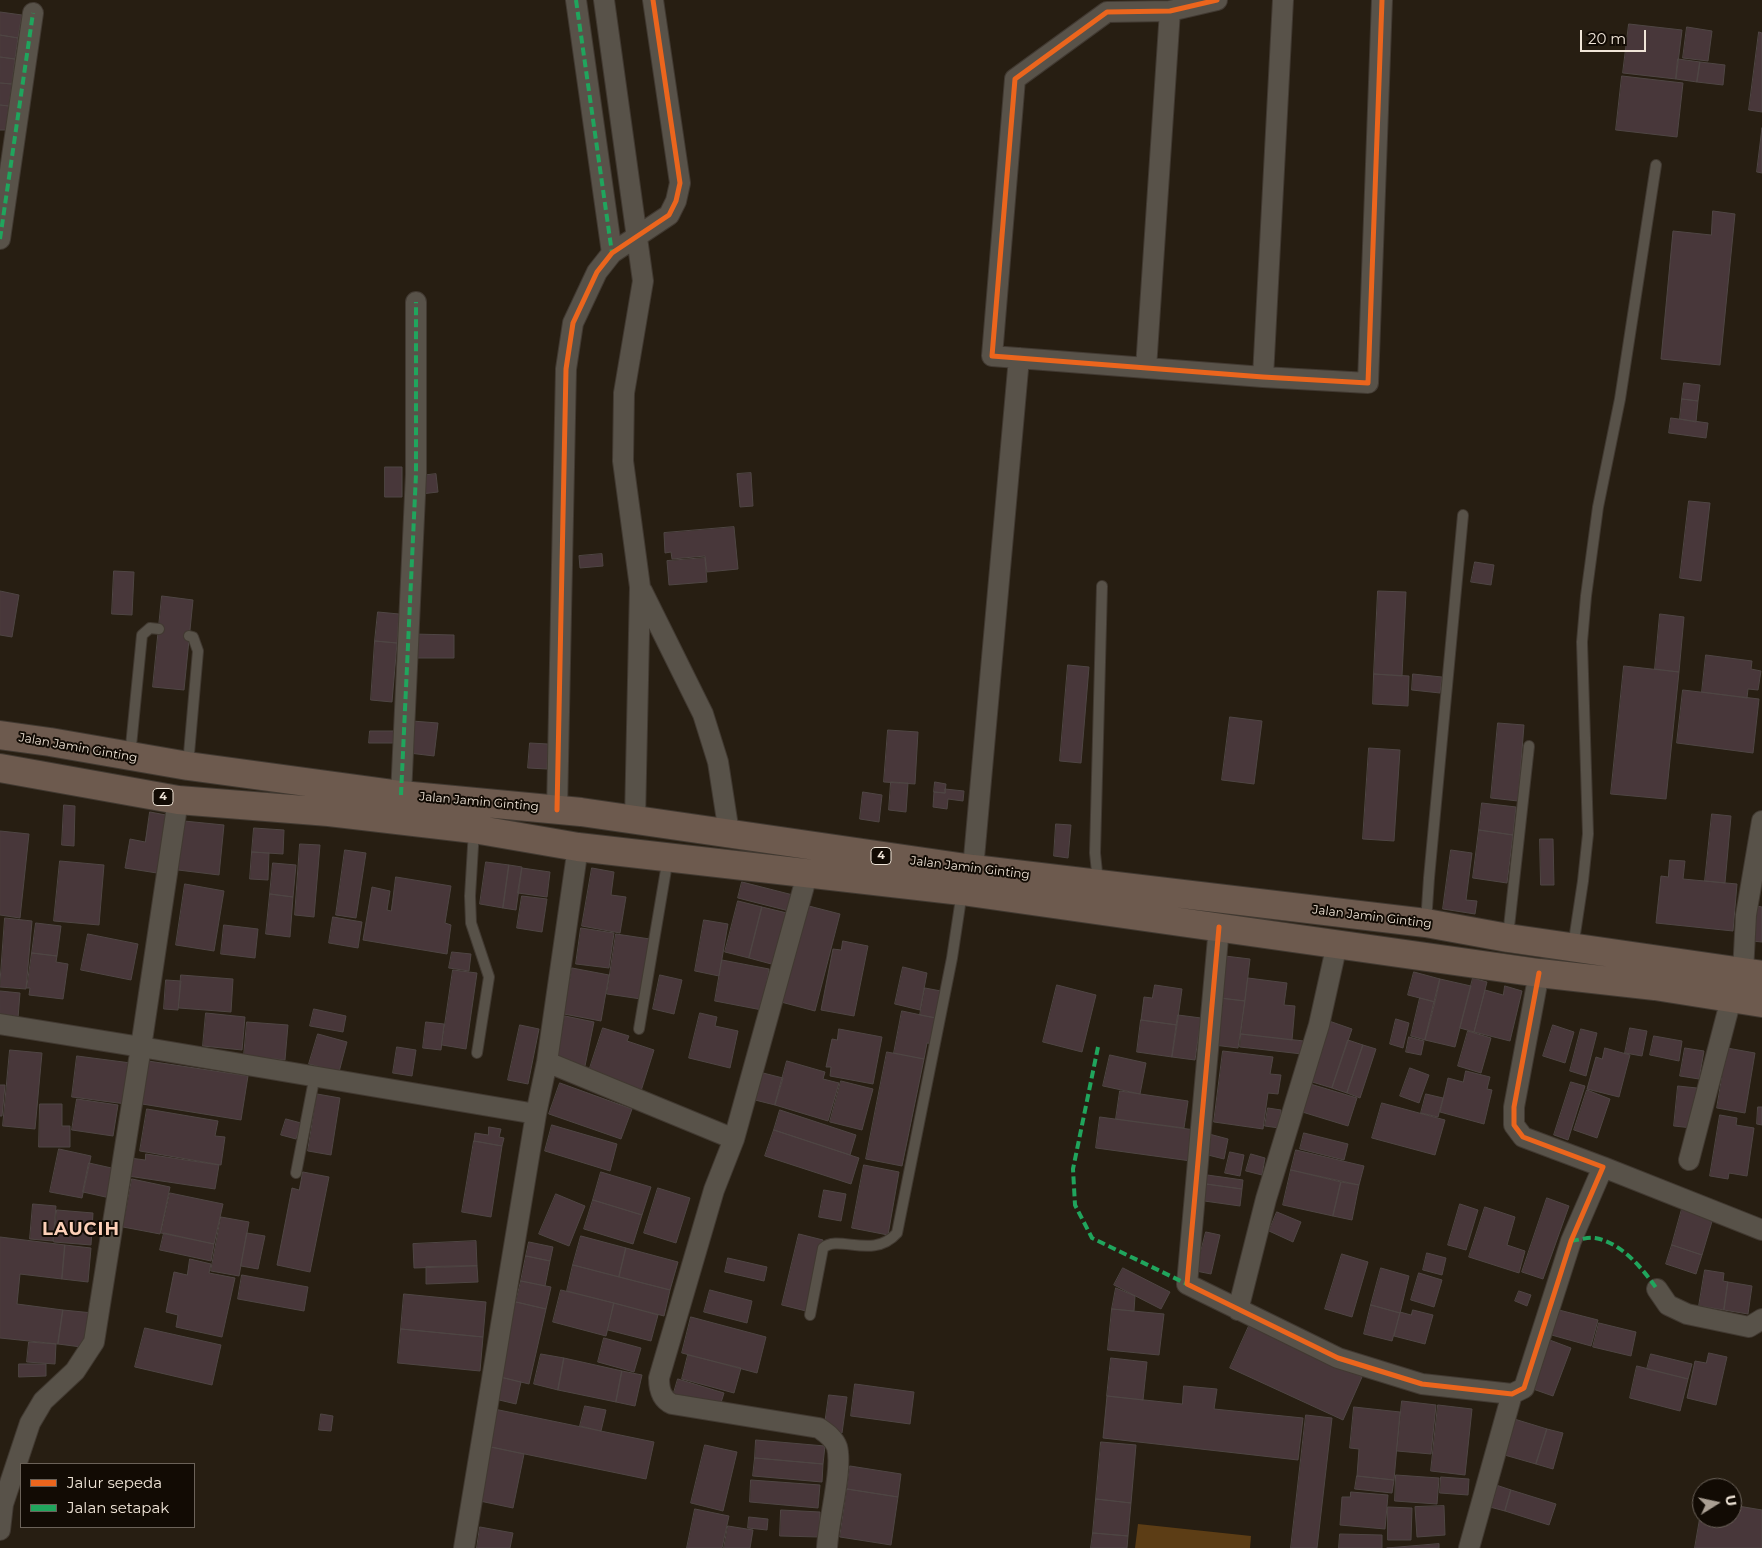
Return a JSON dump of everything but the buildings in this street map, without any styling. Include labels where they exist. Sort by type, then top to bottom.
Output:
[{"type":"highway","name":"Jalan Jamin Ginting","points":[[0,735],[188,766],[401,795],[557,810],[729,833],[1219,927],[1539,974],[1655,986],[1762,1003]]},
{"type":"highway","name":"Jalan Jamin Ginting","points":[[0,768],[178,800],[329,812],[474,829],[578,847],[808,875],[1098,884],[1426,923],[1573,948],[1752,973]]},
{"type":"street","points":[[576,0],[612,253]]},
{"type":"street","points":[[604,0],[643,281],[624,393],[623,461],[640,587],[635,820]]},
{"type":"street","points":[[557,810],[566,369],[573,323],[597,272],[612,253],[669,215],[676,202],[680,183],[653,0]]},
{"type":"street","points":[[1217,0],[1170,11],[1107,12],[1015,79],[992,356],[1263,377],[1368,383],[1382,0]]},
{"type":"street","points":[[1263,377],[1283,0]]},
{"type":"street","points":[[1146,368],[1170,11]]},
{"type":"street","points":[[0,239],[33,13]]},
{"type":"street","points":[[401,795],[416,474],[416,302]]},
{"type":"street","points":[[967,880],[1019,358]]},
{"type":"street","points":[[640,587],[703,714],[718,762],[729,833]]},
{"type":"street","points":[[0,1530],[3,1504],[30,1423],[43,1401],[75,1371],[94,1342],[178,800]]},
{"type":"street","points":[[1752,973],[1746,915],[1762,821]]},
{"type":"street","points":[[464,1548],[536,1114],[547,1062],[578,847]]},
{"type":"street","points":[[808,875],[734,1139],[714,1190],[659,1378],[659,1386],[663,1398],[672,1404],[819,1428],[829,1435],[837,1449],[837,1470],[827,1548]]},
{"type":"street","points":[[1219,927],[1187,1284],[1347,1361],[1422,1384],[1512,1394],[1524,1388],[1571,1241],[1603,1167]]},
{"type":"street","points":[[1238,1310],[1266,1198],[1319,1026],[1337,944]]},
{"type":"street","points":[[1539,974],[1514,1107],[1514,1125],[1523,1137],[1762,1230]]},
{"type":"street","points":[[1689,1160],[1731,999]]},
{"type":"street","points":[[0,1024],[315,1075],[536,1114]]},
{"type":"street","points":[[547,1062],[734,1139]]},
{"type":"street","points":[[1657,1289],[1668,1305],[1687,1314],[1749,1327],[1762,1319]]},
{"type":"street","points":[[1469,1548],[1512,1394]]},
{"type":"lane","points":[[1573,948],[1588,834],[1583,660],[1586,596],[1598,507],[1620,399],[1656,164]]},
{"type":"lane","points":[[1426,923],[1428,878],[1463,515]]},
{"type":"lane","points":[[1098,884],[1095,853],[1102,586]]},
{"type":"lane","points":[[130,757],[142,635],[150,628],[159,629]]},
{"type":"lane","points":[[188,766],[198,651],[193,637],[189,636]]},
{"type":"lane","points":[[1508,938],[1529,746]]},
{"type":"lane","points":[[474,829],[470,896],[471,923],[489,977],[477,1053]]},
{"type":"lane","points":[[639,1029],[668,858]]},
{"type":"lane","points":[[810,1315],[823,1248],[831,1244],[878,1246],[889,1242],[897,1233],[967,880]]},
{"type":"lane","points":[[296,1174],[315,1075]]},
{"type":"shaded area","points":[[1138,1524],[1251,1536],[1250,1548],[1135,1548]]},
{"type":"marked path","points":[[576,0],[612,253]]},
{"type":"marked path","points":[[0,239],[33,13]]},
{"type":"marked path","points":[[401,795],[416,474],[416,302]]},
{"type":"marked path","points":[[1098,1047],[1073,1169],[1075,1205],[1092,1238],[1187,1284]]},
{"type":"marked path","points":[[1571,1241],[1595,1238],[1614,1245],[1638,1265],[1657,1289]]},
{"type":"cycle path","points":[[557,810],[566,369],[573,323],[597,272],[612,253],[669,215],[676,201],[680,183],[653,0]]},
{"type":"cycle path","points":[[1217,0],[1170,11],[1107,12],[1015,79],[992,356],[1263,377],[1368,383],[1382,0]]},
{"type":"cycle path","points":[[1219,927],[1187,1284],[1338,1358],[1422,1384],[1512,1394],[1524,1388],[1571,1241],[1603,1167],[1523,1137],[1514,1125],[1514,1107],[1539,973]]},
{"type":"district","name":"LAUCIH","points":[[81,1230]]}]
